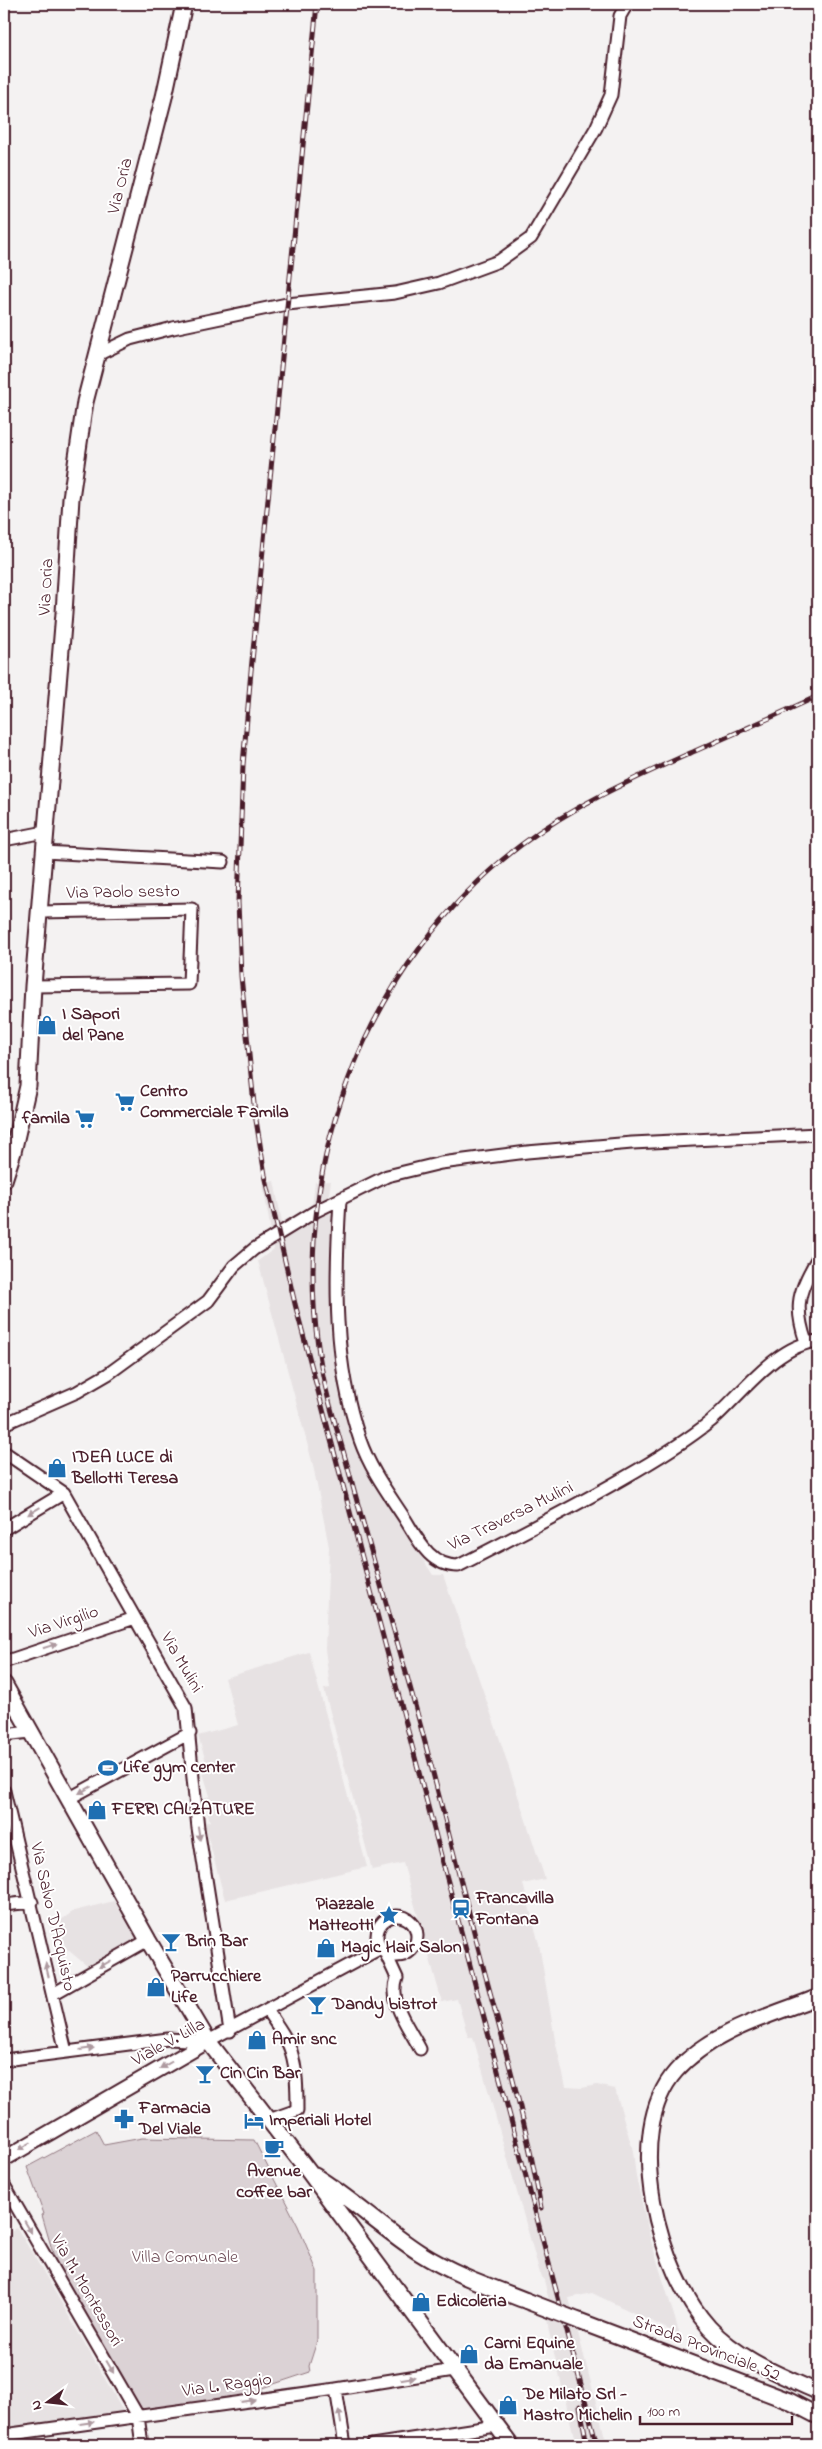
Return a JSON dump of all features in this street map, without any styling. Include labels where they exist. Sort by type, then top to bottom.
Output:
[{"type":"main road","name":"Via Oria","points":[[4,1180],[8,1152],[28,1086],[33,986],[64,613],[71,498],[85,402],[164,97],[184,4]]},
{"type":"main road","points":[[4,1684],[148,1940],[208,2041],[309,2172],[511,2445]]},
{"type":"main road","name":"Strada Provinciale 52","points":[[309,2172],[335,2188],[420,2253],[461,2275],[789,2402],[818,2416]]},
{"type":"street","points":[[97,356],[130,339],[173,328],[287,304],[395,293],[439,283],[499,261],[531,238],[596,128],[610,96],[620,16],[627,4]]},
{"type":"street","points":[[4,840],[45,832]]},
{"type":"street","points":[[44,852],[223,862]]},
{"type":"street","name":"Via Paolo sesto","points":[[33,986],[189,984],[192,909],[40,912]]},
{"type":"street","points":[[4,1424],[77,1392],[108,1374],[208,1301],[234,1266],[254,1249],[290,1225],[397,1173],[460,1160],[632,1143],[818,1134]]},
{"type":"street","name":"Via Traversa Mulini","points":[[340,1200],[336,1302],[341,1362],[360,1441],[375,1474],[420,1543],[432,1558],[444,1566],[458,1566],[570,1509],[651,1462],[710,1422],[780,1355],[806,1342],[818,1341]]},
{"type":"street","points":[[806,1342],[799,1320],[798,1301],[818,1258]]},
{"type":"street","name":"Via Mulini","points":[[4,1452],[64,1493],[186,1708],[190,1732],[198,1828],[230,2031]]},
{"type":"street","points":[[4,1529],[64,1493]]},
{"type":"street","name":"Via Virgilio","points":[[4,1662],[135,1618]]},
{"type":"street","points":[[4,1735],[30,1732]]},
{"type":"street","points":[[68,1799],[190,1732]]},
{"type":"street","name":"Via Salvo D'Acquisto","points":[[4,1791],[32,1902],[66,2052]]},
{"type":"street","points":[[4,1905],[32,1902]]},
{"type":"street","points":[[53,1994],[148,1940]]},
{"type":"street","name":"Viale V. Lilla","points":[[4,2159],[208,2041],[383,1950],[397,1978],[394,1988],[394,2001],[420,2049]]},
{"type":"street","points":[[818,1997],[725,2034],[700,2048],[674,2073],[654,2111],[648,2136],[648,2167],[665,2245],[675,2276],[692,2307],[710,2328],[730,2346],[757,2364],[818,2392]]},
{"type":"street","points":[[267,2010],[291,2049],[296,2076],[297,2110],[269,2120]]},
{"type":"street","points":[[4,2060],[168,2040],[208,2041]]},
{"type":"street","name":"Via M. Montessori","points":[[4,2185],[138,2416]]},
{"type":"street","name":"Via L. Raggio","points":[[4,2435],[336,2389],[454,2370]]},
{"type":"street","points":[[336,2389],[345,2445]]},
{"type":"street","points":[[138,2416],[142,2445]]},
{"type":"street","points":[[372,2445],[435,2441],[496,2426]]},
{"type":"shaded area","points":[[274,1181],[282,1222],[312,1207],[315,1182],[331,1181],[326,1212],[333,1215],[334,1221],[330,1331],[335,1370],[362,1465],[433,1575],[443,1575],[499,1737],[545,1879],[523,1884],[539,1944],[555,2040],[566,2087],[582,2088],[597,2085],[615,2089],[633,2151],[636,2177],[651,2241],[680,2335],[592,2293],[569,2298],[607,2445],[576,2445],[549,2332],[547,2317],[552,2313],[544,2280],[541,2277],[473,2037],[468,2037],[457,1999],[442,2002],[403,1863],[372,1870],[324,1689],[330,1688],[325,1649],[329,1547],[313,1465],[258,1261],[274,1249],[263,1185]]},
{"type":"shaded area","points":[[309,1652],[367,1867],[225,1900],[204,1822],[210,1821],[204,1798],[210,1796],[203,1773],[209,1771],[198,1736],[238,1725],[225,1678]]},
{"type":"shaded area","points":[[114,1901],[136,1938],[87,1966],[67,1949],[59,1934],[58,1926],[61,1920],[74,1911]]},
{"type":"shaded area","points":[[17,2228],[124,2412],[4,2429],[4,2236]]},
{"type":"green space","name":"Villa Comunale","points":[[96,2130],[104,2145],[142,2138],[254,2140],[298,2226],[317,2271],[317,2341],[309,2366],[310,2372],[262,2388],[262,2394],[140,2411],[57,2267],[42,2215],[44,2214],[27,2167]]},
{"type":"railway","points":[[317,4],[243,765],[238,902],[241,976],[255,1114],[265,1175],[295,1304],[597,2445]]},
{"type":"railway","points":[[541,2208],[519,2102],[430,1759],[323,1377],[318,1346],[313,1275],[317,1204],[331,1135],[353,1068],[383,1005],[422,946],[468,892],[521,845],[562,817],[650,771],[818,696]]},
{"type":"railway","points":[[580,2406],[587,2445]]},
{"type":"place","name":"I Sapori del Pane","points":[[47,1025]]},
{"type":"place","name":"Centro Commerciale Famila","points":[[125,1102]]},
{"type":"place","name":"famila","points":[[85,1119]]},
{"type":"place","name":"IDEA LUCE di Bellotti Teresa","points":[[57,1468]]},
{"type":"place","name":"Life gym center","points":[[108,1768]]},
{"type":"place","name":"FERRI CALZATURE","points":[[97,1810]]},
{"type":"place","name":"Francavilla Fontana","points":[[461,1909]]},
{"type":"place","name":"Piazzale Matteotti","points":[[389,1915]]},
{"type":"place","name":"Brin Bar","points":[[171,1942]]},
{"type":"place","name":"Magic Hair Salon","points":[[326,1948]]},
{"type":"place","name":"Parrucchiere Life","points":[[156,1987]]},
{"type":"place","name":"Dandy bistrot","points":[[317,2005]]},
{"type":"place","name":"Amir snc","points":[[257,2040]]},
{"type":"place","name":"Cin Cin Bar","points":[[205,2074]]},
{"type":"place","name":"Farmacia Del Viale","points":[[124,2119]]},
{"type":"place","name":"Imperiali Hotel","points":[[254,2121]]},
{"type":"place","name":"Avenue coffee bar","points":[[274,2148]]},
{"type":"place","name":"Edicoleria","points":[[421,2302]]},
{"type":"place","name":"Carni Equine da Emanuale","points":[[469,2354]]},
{"type":"place","name":"De Milato Srl - Mastro Michelin","points":[[508,2405]]}]
